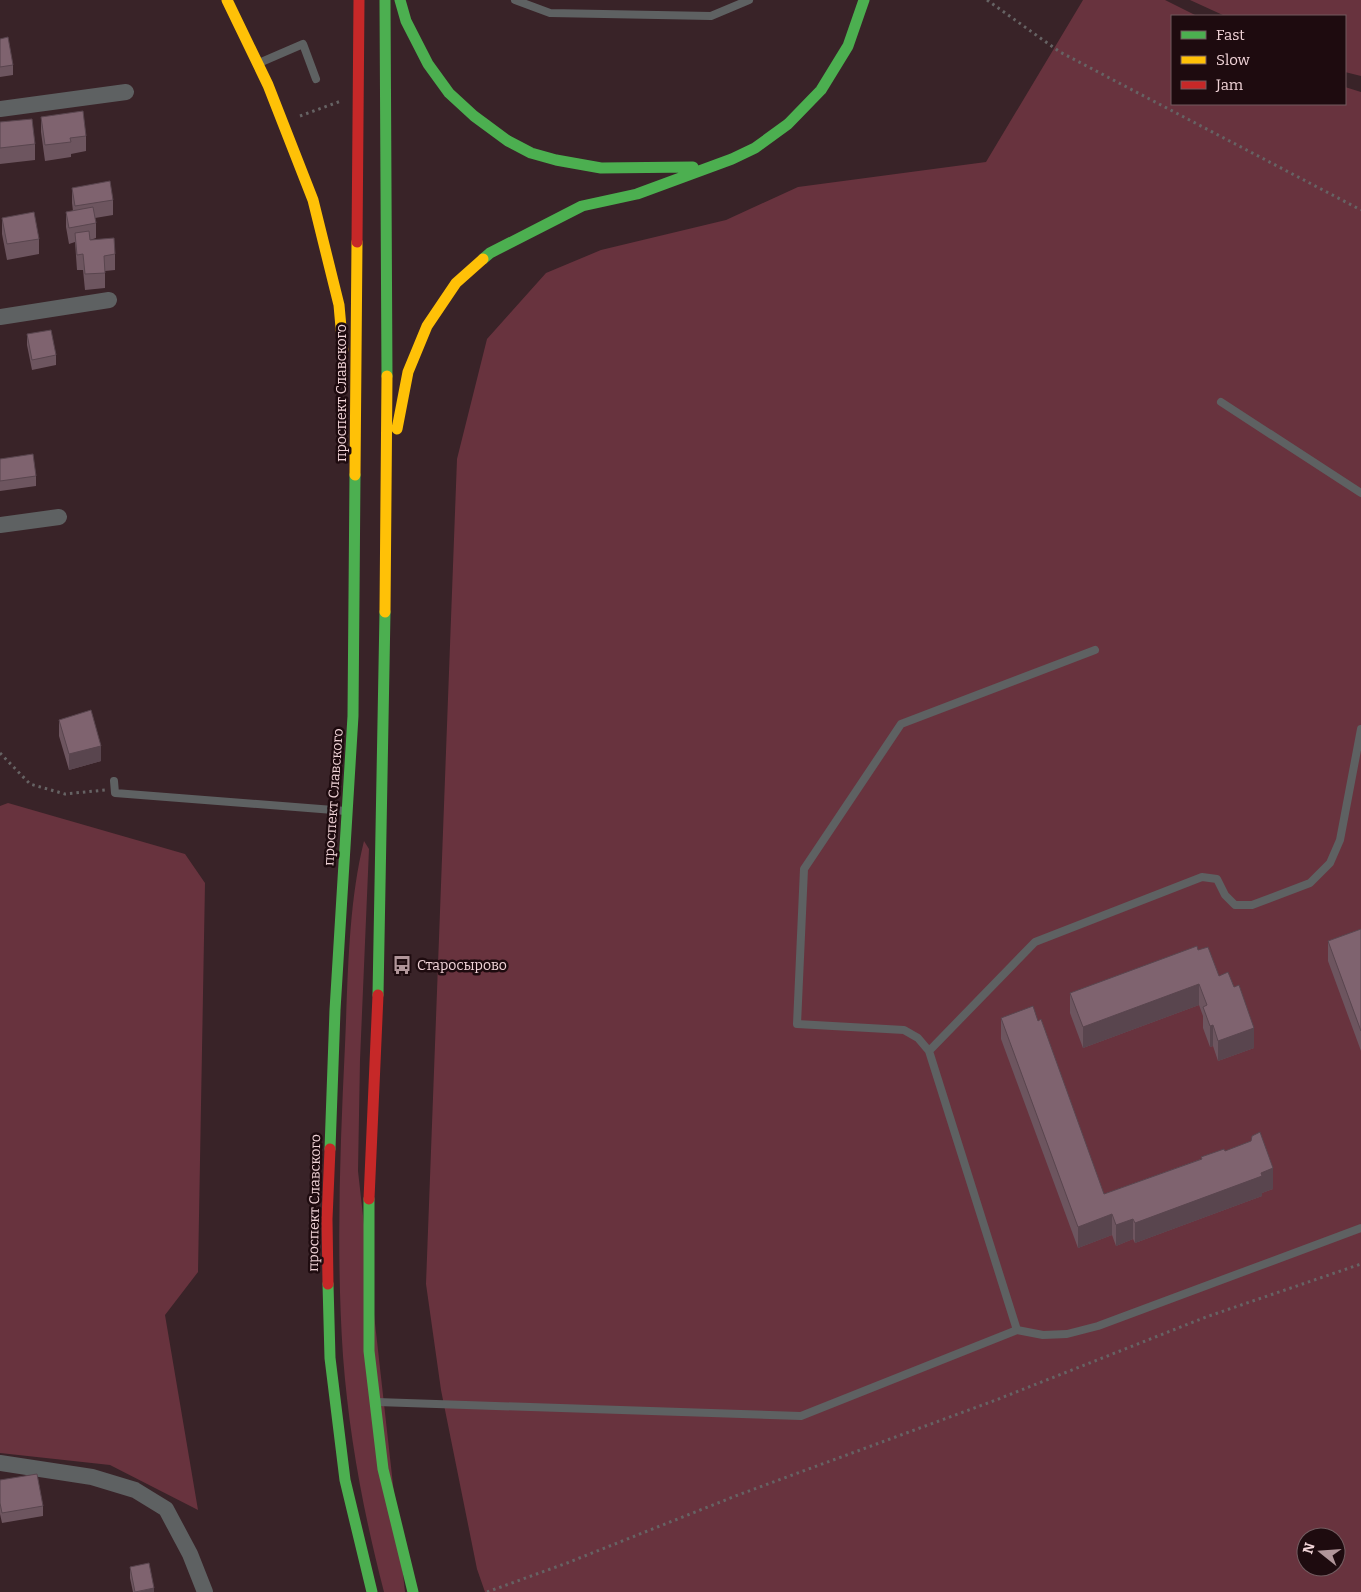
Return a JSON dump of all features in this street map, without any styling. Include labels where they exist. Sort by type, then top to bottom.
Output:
[{"type":"main road","points":[[227,0],[268,85],[313,200],[339,305],[355,483]]},
{"type":"main road","name":"проспект Славского","points":[[358,0],[354,716],[336,1010],[327,1218],[330,1358],[345,1480],[372,1592]]},
{"type":"main road","points":[[385,0],[387,486],[383,827],[379,985],[369,1172],[369,1351],[383,1469],[413,1592]]},
{"type":"main road","points":[[400,0],[406,21],[428,64],[449,93],[474,116],[508,141],[531,153],[556,160],[601,168],[712,167]]},
{"type":"main road","points":[[387,486],[408,372],[427,326],[456,283],[490,253],[582,206],[637,194],[712,167],[755,148],[788,124],[806,107],[832,74],[848,46],[864,0]]},
{"type":"street","points":[[0,110],[126,92]]},
{"type":"street","points":[[0,317],[109,300]]},
{"type":"street","points":[[0,525],[59,517]]},
{"type":"street","points":[[0,1463],[92,1477],[135,1490],[166,1509],[190,1554],[205,1592]]},
{"type":"lane","points":[[515,0],[550,14],[711,16],[750,0]]},
{"type":"lane","points":[[258,64],[303,44],[316,79]]},
{"type":"lane","points":[[1221,402],[1361,493]]},
{"type":"lane","points":[[1017,1330],[929,1051],[918,1038],[904,1030],[797,1024],[804,869],[901,724],[1095,650]]},
{"type":"lane","points":[[929,1051],[1035,942],[1202,876],[1217,879],[1225,895],[1235,905],[1252,905],[1310,883],[1330,863],[1340,840],[1361,729]]},
{"type":"lane","points":[[114,785],[115,793],[348,811]]},
{"type":"lane","points":[[375,1402],[801,1416],[1017,1330],[1042,1334],[1067,1334],[1098,1326],[1361,1228]]},
{"type":"path","points":[[987,0],[1060,52],[1361,210]]},
{"type":"path","points":[[295,118],[343,100]]},
{"type":"path","points":[[0,753],[30,784],[65,794],[114,785]]},
{"type":"path","points":[[487,1592],[567,1563],[738,1495],[996,1400],[1206,1317],[1361,1264]]},
{"type":"shaded area","points":[[1083,0],[1165,0],[1195,15],[1171,15],[1171,105],[1346,105],[1346,87],[1361,92],[1361,1592],[485,1592],[477,1569],[441,1390],[426,1284],[457,459],[487,339],[546,273],[601,250],[726,220],[798,187],[986,162]]},
{"type":"shaded area","points":[[1190,0],[1361,0],[1361,76],[1346,72],[1346,15],[1223,15]]},
{"type":"shaded area","points":[[8,803],[185,854],[205,883],[198,1272],[165,1315],[198,1510],[110,1465],[0,1453],[0,806]]},
{"type":"shaded area","points":[[364,841],[369,849],[360,1060],[358,1171],[405,1592],[384,1592],[353,1446],[343,1356],[340,1200],[348,968],[355,891]]},
{"type":"building","points":[[8,37],[13,65],[0,67],[0,39]]},
{"type":"building","points":[[83,111],[86,136],[70,138],[71,142],[45,145],[41,117]]},
{"type":"building","points":[[32,119],[35,144],[0,148],[0,122]]},
{"type":"building","points":[[110,181],[113,200],[75,206],[72,188]]},
{"type":"building","points":[[93,207],[96,223],[69,228],[66,212]]},
{"type":"building","points":[[34,212],[39,239],[7,244],[2,218]]},
{"type":"building","points":[[89,231],[90,240],[114,238],[115,254],[104,256],[105,273],[85,274],[83,254],[77,255],[75,233]]},
{"type":"building","points":[[51,330],[56,355],[32,360],[27,334]]},
{"type":"building","points":[[33,454],[36,476],[0,481],[0,459]]},
{"type":"building","points":[[91,710],[101,746],[69,754],[59,720]]},
{"type":"building","points":[[1361,929],[1361,1031],[1328,941]]},
{"type":"building","points":[[1197,946],[1198,950],[1208,947],[1219,976],[1228,972],[1234,987],[1239,985],[1254,1028],[1218,1041],[1213,1025],[1210,1026],[1203,1007],[1207,1005],[1199,984],[1083,1027],[1070,993]]},
{"type":"building","points":[[1033,1006],[1038,1021],[1041,1019],[1104,1194],[1202,1159],[1201,1157],[1224,1149],[1225,1151],[1251,1141],[1252,1136],[1260,1132],[1273,1168],[1261,1173],[1262,1176],[1135,1223],[1133,1219],[1116,1225],[1112,1214],[1078,1227],[1001,1018]]},
{"type":"building","points":[[37,1474],[43,1506],[2,1513],[0,1480]]},
{"type":"building","points":[[149,1563],[154,1588],[135,1592],[130,1567]]},
{"type":"traffic: fast","points":[[385,0],[387,376]]},
{"type":"traffic: fast","points":[[400,0],[406,21],[428,64],[449,93],[474,116],[508,141],[531,153],[556,160],[601,168],[693,167]]},
{"type":"traffic: fast","points":[[483,259],[490,253],[582,206],[637,194],[732,159],[755,148],[788,124],[821,90],[848,46],[864,0]]},
{"type":"traffic: fast","points":[[330,1149],[335,1010],[353,716],[355,475]]},
{"type":"traffic: fast","points":[[378,995],[385,612]]},
{"type":"traffic: fast","points":[[369,1199],[369,1351],[383,1469],[413,1592]]},
{"type":"traffic: fast","points":[[328,1284],[330,1358],[345,1480],[372,1592]]},
{"type":"traffic: slow","points":[[227,0],[268,85],[313,200],[339,305],[343,350]]},
{"type":"traffic: slow","points":[[355,475],[357,242]]},
{"type":"traffic: slow","points":[[397,429],[408,372],[427,326],[456,283],[483,259]]},
{"type":"traffic: slow","points":[[385,612],[387,376]]},
{"type":"traffic: jam","points":[[357,242],[359,0]]},
{"type":"traffic: jam","points":[[369,1199],[378,995]]},
{"type":"traffic: jam","points":[[328,1284],[327,1219],[330,1149]]},
{"type":"place","name":"Старосырово","points":[[402,965]]}]
